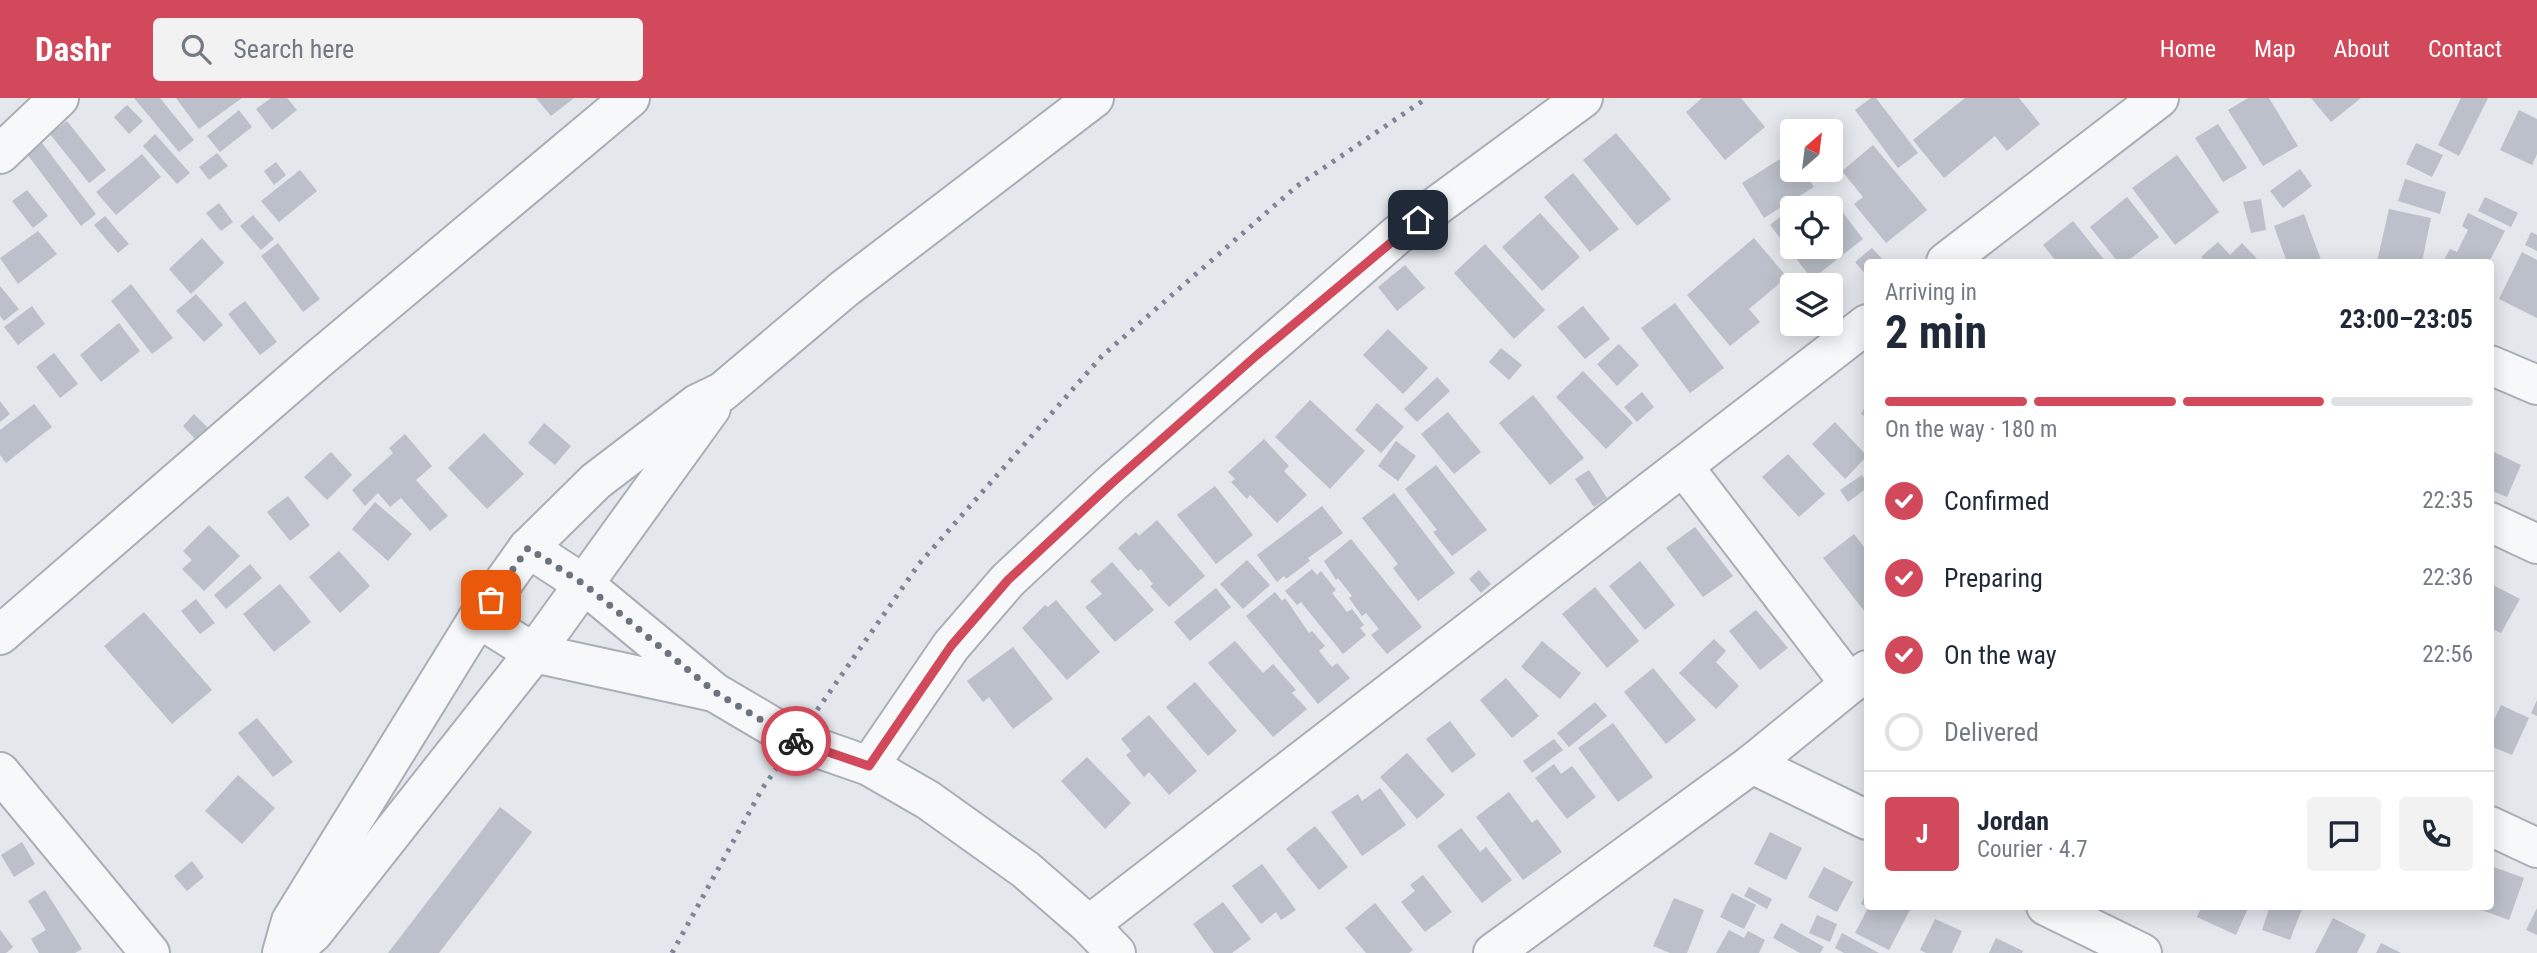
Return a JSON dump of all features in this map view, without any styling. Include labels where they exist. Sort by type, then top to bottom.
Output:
[{"type":"street","points":[[0,154],[59,98]]},
{"type":"street","points":[[0,635],[315,362],[630,98]]},
{"type":"street","points":[[290,953],[313,933],[534,653],[722,392],[844,289],[1094,98]]},
{"type":"street","points":[[869,766],[951,646],[1008,580],[1111,484],[1397,235],[1583,98]]},
{"type":"street","points":[[1951,259],[2159,98]]},
{"type":"street","points":[[1089,925],[1864,326]]},
{"type":"street","points":[[2494,367],[2537,385]]},
{"type":"street","points":[[282,953],[291,921],[478,618],[528,548],[596,481],[697,404],[722,392]]},
{"type":"street","points":[[1508,950],[1752,764],[1859,677],[1682,466]]},
{"type":"street","points":[[2494,524],[2537,544]]},
{"type":"street","points":[[528,548],[585,585],[715,692],[797,741],[869,766],[928,800],[1026,870],[1089,925],[1116,953]]},
{"type":"street","points":[[478,618],[534,653],[715,692]]},
{"type":"street","points":[[1752,764],[1864,819]]},
{"type":"street","points":[[0,772],[14,813],[150,953]]},
{"type":"street","points":[[2494,827],[2537,848]]},
{"type":"street","points":[[2054,910],[2142,953]]},
{"type":"building","points":[[134,98],[160,98],[194,140],[179,152]]},
{"type":"building","points":[[176,98],[242,98],[199,129]]},
{"type":"building","points":[[271,98],[287,98],[297,110],[272,130],[256,109]]},
{"type":"building","points":[[536,98],[574,98],[551,116]]},
{"type":"building","points":[[1702,98],[1741,98],[1765,127],[1725,160],[1686,112]]},
{"type":"building","points":[[1871,98],[1876,98],[1918,153],[1898,168],[1855,110]]},
{"type":"building","points":[[1965,98],[2019,98],[2040,124],[2007,151],[1995,136],[1944,178],[1913,140]]},
{"type":"building","points":[[2248,98],[2269,98],[2298,146],[2263,166],[2228,110]]},
{"type":"building","points":[[2311,98],[2361,98],[2331,122]]},
{"type":"building","points":[[2461,98],[2488,98],[2459,156],[2438,145]]},
{"type":"building","points":[[127,105],[143,121],[129,134],[114,117]]},
{"type":"building","points":[[239,110],[252,127],[220,152],[207,136]]},
{"type":"building","points":[[2519,110],[2537,119],[2537,154],[2532,165],[2500,150]]},
{"type":"building","points":[[67,121],[106,170],[89,183],[50,134]]},
{"type":"building","points":[[2218,124],[2247,168],[2223,182],[2195,138]]},
{"type":"building","points":[[1616,133],[1671,199],[1637,226],[1583,160]]},
{"type":"building","points":[[155,134],[190,173],[177,184],[143,146]]},
{"type":"building","points":[[42,143],[96,214],[81,226],[27,154]]},
{"type":"building","points":[[2416,143],[2443,155],[2432,177],[2406,164]]},
{"type":"building","points":[[1873,145],[1927,210],[1886,243],[1854,204],[1863,197],[1843,170]]},
{"type":"building","points":[[217,153],[228,166],[209,180],[199,167]]},
{"type":"building","points":[[142,154],[161,177],[116,215],[96,192]]},
{"type":"building","points":[[2177,155],[2219,212],[2175,245],[2132,188]]},
{"type":"building","points":[[1780,159],[1780,182],[1811,182],[1814,187],[1799,196],[1780,196],[1780,208],[1764,218],[1742,183]]},
{"type":"building","points":[[276,162],[286,175],[274,185],[264,171]]},
{"type":"building","points":[[2300,169],[2312,186],[2283,208],[2270,191]]},
{"type":"building","points":[[300,170],[317,191],[279,222],[261,201]]},
{"type":"building","points":[[1573,173],[1619,229],[1590,252],[1544,197]]},
{"type":"building","points":[[2405,179],[2446,192],[2440,214],[2398,201]]},
{"type":"building","points":[[27,190],[48,216],[33,228],[12,201]]},
{"type":"building","points":[[2127,197],[2159,237],[2130,259],[2116,259],[2090,227]]},
{"type":"building","points":[[2485,197],[2518,213],[2511,227],[2478,211]]},
{"type":"building","points":[[2261,199],[2266,230],[2251,233],[2243,202]]},
{"type":"building","points":[[219,203],[233,222],[221,231],[206,213]]},
{"type":"building","points":[[2389,209],[2431,218],[2423,259],[2378,259]]},
{"type":"building","points":[[1540,213],[1580,257],[1542,291],[1502,247]]},
{"type":"building","points":[[1843,213],[1863,239],[1843,255]]},
{"type":"building","points":[[2468,213],[2505,231],[2491,259],[2445,259],[2450,249],[2457,252],[2468,230],[2462,226]]},
{"type":"building","points":[[2304,214],[2321,259],[2286,259],[2274,226]]},
{"type":"building","points":[[253,215],[274,239],[261,250],[240,226]]},
{"type":"building","points":[[105,216],[129,244],[118,253],[94,225]]},
{"type":"building","points":[[1780,217],[1780,238],[1770,225]]},
{"type":"building","points":[[2073,221],[2104,259],[2055,259],[2043,245]]},
{"type":"building","points":[[38,231],[57,254],[18,284],[0,258]]},
{"type":"building","points":[[2531,232],[2537,235],[2537,251],[2525,245]]},
{"type":"building","points":[[202,238],[224,263],[191,294],[169,269]]},
{"type":"building","points":[[1754,238],[1784,273],[1780,273],[1780,283],[1749,309],[1760,322],[1730,346],[1687,295]]},
{"type":"building","points":[[2218,242],[2230,255],[2242,243],[2257,259],[2203,259],[2201,257]]},
{"type":"building","points":[[278,243],[320,299],[303,312],[261,256]]},
{"type":"building","points":[[1485,244],[1545,310],[1514,339],[1454,273]]},
{"type":"building","points":[[1872,248],[1882,259],[1864,259],[1864,272],[1855,262]]},
{"type":"building","points":[[2522,252],[2537,260],[2537,318],[2499,299]]},
{"type":"building","points":[[1796,259],[1838,259],[1820,273],[1807,273]]},
{"type":"building","points":[[1405,265],[1425,288],[1397,311],[1378,287]]},
{"type":"building","points":[[131,284],[173,338],[152,354],[111,301]]},
{"type":"building","points":[[0,286],[19,309],[4,321],[0,316]]},
{"type":"building","points":[[196,294],[223,325],[204,342],[176,311]]},
{"type":"building","points":[[245,301],[277,342],[260,355],[228,314]]},
{"type":"building","points":[[1675,303],[1724,368],[1690,393],[1641,328]]},
{"type":"building","points":[[32,306],[45,324],[18,345],[4,327]]},
{"type":"building","points":[[1583,306],[1610,339],[1585,359],[1557,327]]},
{"type":"building","points":[[119,323],[140,351],[101,382],[80,355]]},
{"type":"building","points":[[1388,329],[1428,368],[1403,394],[1363,355]]},
{"type":"building","points":[[1619,344],[1639,365],[1617,386],[1597,364]]},
{"type":"building","points":[[1501,348],[1522,365],[1509,380],[1489,362]]},
{"type":"building","points":[[54,353],[78,384],[60,398],[36,367]]},
{"type":"building","points":[[1583,371],[1633,423],[1606,449],[1556,397]]},
{"type":"building","points":[[1437,377],[1450,391],[1417,422],[1404,409]]},
{"type":"building","points":[[1642,392],[1654,407],[1637,422],[1624,407]]},
{"type":"building","points":[[1533,395],[1584,458],[1550,485],[1499,423]]},
{"type":"building","points":[[1310,400],[1365,451],[1330,489],[1275,437]]},
{"type":"building","points":[[0,401],[10,414],[0,422]]},
{"type":"building","points":[[1377,403],[1404,427],[1381,453],[1355,430]]},
{"type":"building","points":[[34,404],[52,427],[6,463],[0,455],[0,430]]},
{"type":"building","points":[[1448,412],[1481,452],[1454,474],[1421,434]]},
{"type":"building","points":[[194,414],[208,428],[196,440],[183,426]]},
{"type":"building","points":[[1835,422],[1864,453],[1864,459],[1845,479],[1812,444]]},
{"type":"building","points":[[544,423],[571,446],[555,465],[528,443]]},
{"type":"building","points":[[484,433],[524,474],[487,509],[448,468]]},
{"type":"building","points":[[405,434],[432,466],[416,480],[448,516],[430,531],[401,498],[390,507],[378,493],[365,506],[352,490],[393,453],[389,448]]},
{"type":"building","points":[[1264,439],[1289,466],[1284,471],[1307,495],[1277,523],[1250,495],[1247,499],[1231,482],[1235,479],[1228,472]]},
{"type":"building","points":[[1396,441],[1416,456],[1398,481],[1378,466]]},
{"type":"building","points":[[331,452],[352,475],[327,500],[304,477]]},
{"type":"building","points":[[2494,452],[2521,465],[2507,497],[2494,492]]},
{"type":"building","points":[[1788,454],[1825,494],[1799,517],[1762,477]]},
{"type":"building","points":[[1436,465],[1487,530],[1452,556],[1433,532],[1437,530],[1405,489]]},
{"type":"building","points":[[1589,470],[1607,498],[1594,507],[1575,479]]},
{"type":"building","points":[[1862,475],[1864,478],[1864,490],[1848,502],[1840,490]]},
{"type":"building","points":[[1215,486],[1253,535],[1216,564],[1177,515]]},
{"type":"building","points":[[1394,493],[1455,573],[1418,601],[1393,568],[1398,564],[1362,518]]},
{"type":"building","points":[[288,496],[310,525],[290,541],[267,512]]},
{"type":"building","points":[[375,502],[412,534],[388,561],[352,529]]},
{"type":"building","points":[[1322,506],[1343,533],[1308,558],[1310,561],[1286,579],[1284,576],[1277,582],[1257,555]]},
{"type":"building","points":[[1157,520],[1205,576],[1169,607],[1150,586],[1153,584],[1141,569],[1138,571],[1118,548],[1136,532],[1139,536]]},
{"type":"building","points":[[209,525],[240,556],[204,591],[182,569],[192,560],[183,551]]},
{"type":"building","points":[[1695,527],[1733,576],[1703,597],[1666,548]]},
{"type":"building","points":[[1854,534],[1864,547],[1864,611],[1823,558]]},
{"type":"building","points":[[1351,539],[1422,627],[1387,654],[1371,635],[1379,629],[1366,613],[1362,616],[1349,598],[1352,596],[1338,578],[1336,580],[1324,561]]},
{"type":"building","points":[[339,551],[370,586],[340,613],[309,577]]},
{"type":"building","points":[[1247,560],[1270,585],[1243,609],[1220,584]]},
{"type":"building","points":[[1640,561],[1675,605],[1645,630],[1609,586]]},
{"type":"building","points":[[1112,562],[1154,610],[1115,642],[1085,607],[1102,594],[1090,581]]},
{"type":"building","points":[[250,564],[262,578],[226,609],[214,595]]},
{"type":"building","points":[[1312,569],[1317,575],[1321,571],[1336,590],[1332,593],[1347,612],[1352,609],[1364,625],[1360,628],[1366,635],[1343,654],[1301,602],[1297,605],[1285,591]]},
{"type":"building","points":[[1479,570],[1491,584],[1481,593],[1469,579]]},
{"type":"building","points":[[280,584],[311,622],[274,652],[243,614]]},
{"type":"building","points":[[2494,586],[2520,599],[2501,633],[2494,630]]},
{"type":"building","points":[[1595,587],[1639,641],[1607,668],[1562,614]]},
{"type":"building","points":[[1216,588],[1231,607],[1190,641],[1174,622]]},
{"type":"building","points":[[1275,592],[1282,601],[1285,598],[1309,633],[1312,631],[1325,646],[1319,651],[1332,667],[1337,663],[1350,678],[1318,704],[1246,616]]},
{"type":"building","points":[[196,599],[215,623],[200,634],[181,611]]},
{"type":"building","points":[[1056,600],[1100,652],[1067,680],[1022,628],[1045,605],[1048,607]]},
{"type":"building","points":[[1756,610],[1788,648],[1760,670],[1729,631]]},
{"type":"building","points":[[144,612],[212,690],[172,724],[104,646]]},
{"type":"building","points":[[1714,639],[1726,651],[1716,662],[1739,686],[1716,709],[1679,673]]},
{"type":"building","points":[[1235,641],[1263,673],[1273,664],[1296,690],[1292,693],[1307,709],[1273,737],[1208,663]]},
{"type":"building","points":[[1542,641],[1581,673],[1560,699],[1521,667]]},
{"type":"building","points":[[1013,647],[1053,699],[1013,729],[989,697],[983,702],[967,681]]},
{"type":"building","points":[[1653,668],[1696,720],[1666,744],[1624,692]]},
{"type":"building","points":[[1506,678],[1539,716],[1512,738],[1480,700]]},
{"type":"building","points":[[1195,682],[1237,731],[1208,756],[1166,707]]},
{"type":"building","points":[[2537,700],[2537,716],[2531,713]]},
{"type":"building","points":[[1595,702],[1607,716],[1569,747],[1557,733]]},
{"type":"building","points":[[2501,705],[2529,718],[2512,755],[2494,748],[2494,720]]},
{"type":"building","points":[[1149,715],[1197,771],[1169,795],[1149,772],[1144,777],[1126,755],[1131,751],[1121,739]]},
{"type":"building","points":[[257,718],[293,762],[273,777],[238,733]]},
{"type":"building","points":[[1450,721],[1476,755],[1452,773],[1426,739]]},
{"type":"building","points":[[1613,723],[1653,777],[1618,802],[1578,748]]},
{"type":"building","points":[[1554,739],[1563,750],[1532,773],[1523,761]]},
{"type":"building","points":[[1407,753],[1445,795],[1417,819],[1380,777]]},
{"type":"building","points":[[1087,757],[1131,803],[1105,829],[1061,781]]},
{"type":"building","points":[[1554,764],[1561,774],[1572,766],[1596,797],[1567,819],[1535,778]]},
{"type":"building","points":[[238,775],[275,808],[242,844],[205,811]]},
{"type":"building","points":[[1380,788],[1406,825],[1362,856],[1331,812],[1358,794],[1362,801]]},
{"type":"building","points":[[1509,792],[1532,823],[1537,819],[1562,852],[1523,880],[1476,817]]},
{"type":"building","points":[[500,807],[532,832],[439,953],[388,953]]},
{"type":"building","points":[[1315,826],[1348,867],[1319,890],[1286,849]]},
{"type":"building","points":[[1461,828],[1480,852],[1486,847],[1512,880],[1482,903],[1437,846]]},
{"type":"building","points":[[1770,832],[1802,848],[1786,880],[1754,864]]},
{"type":"building","points":[[22,842],[35,864],[14,877],[1,855]]},
{"type":"building","points":[[192,861],[204,877],[187,891],[174,876]]},
{"type":"building","points":[[1262,864],[1296,910],[1281,920],[1276,912],[1261,924],[1232,886]]},
{"type":"building","points":[[1824,867],[1853,882],[1837,912],[1808,897]]},
{"type":"building","points":[[2494,867],[2524,878],[2509,920],[2482,910],[2494,910]]},
{"type":"building","points":[[1423,875],[1452,912],[1425,932],[1401,902],[1415,891],[1410,885]]},
{"type":"building","points":[[1749,887],[1772,899],[1767,909],[1744,896]]},
{"type":"building","points":[[45,890],[82,949],[75,953],[39,953],[31,939],[46,930],[28,901]]},
{"type":"building","points":[[1732,893],[1756,905],[1744,929],[1720,917]]},
{"type":"building","points":[[1674,898],[1704,910],[1687,953],[1670,953],[1653,946]]},
{"type":"building","points":[[1223,902],[1251,939],[1232,953],[1214,953],[1193,924]]},
{"type":"building","points":[[1375,903],[1413,950],[1409,953],[1366,953],[1345,928]]},
{"type":"building","points":[[2537,908],[2537,935],[2526,930]]},
{"type":"building","points":[[1867,910],[1910,910],[1889,950],[1855,933]]},
{"type":"building","points":[[2200,910],[2247,910],[2236,935],[2197,917]]},
{"type":"building","points":[[2269,910],[2301,910],[2290,940],[2262,930]]},
{"type":"building","points":[[1817,915],[1837,924],[1830,942],[1809,933]]},
{"type":"building","points":[[2333,918],[2366,935],[2357,953],[2315,953]]},
{"type":"building","points":[[1935,919],[1962,931],[1952,953],[1926,953],[1920,950]]},
{"type":"building","points":[[1781,923],[1824,947],[1820,953],[1800,953],[1773,938]]},
{"type":"building","points":[[0,930],[13,947],[6,953],[0,953]]},
{"type":"building","points":[[1729,930],[1744,938],[1748,931],[1765,940],[1759,953],[1716,953]]},
{"type":"building","points":[[1842,933],[1879,953],[1844,953],[1835,948]]},
{"type":"building","points":[[1996,938],[2023,951],[2022,953],[1989,953]]},
{"type":"building","points":[[2381,943],[2401,953],[2376,953]]},
{"type":"railway","points":[[672,953],[762,789],[919,564],[1102,356],[1297,186],[1427,98]]},
{"type":"way so far","points":[[491,600],[528,548],[585,585],[715,692],[796,741]]},
{"type":"route","points":[[796,741],[869,766],[951,646],[1008,580],[1111,484],[1257,355],[1418,220]]}]
